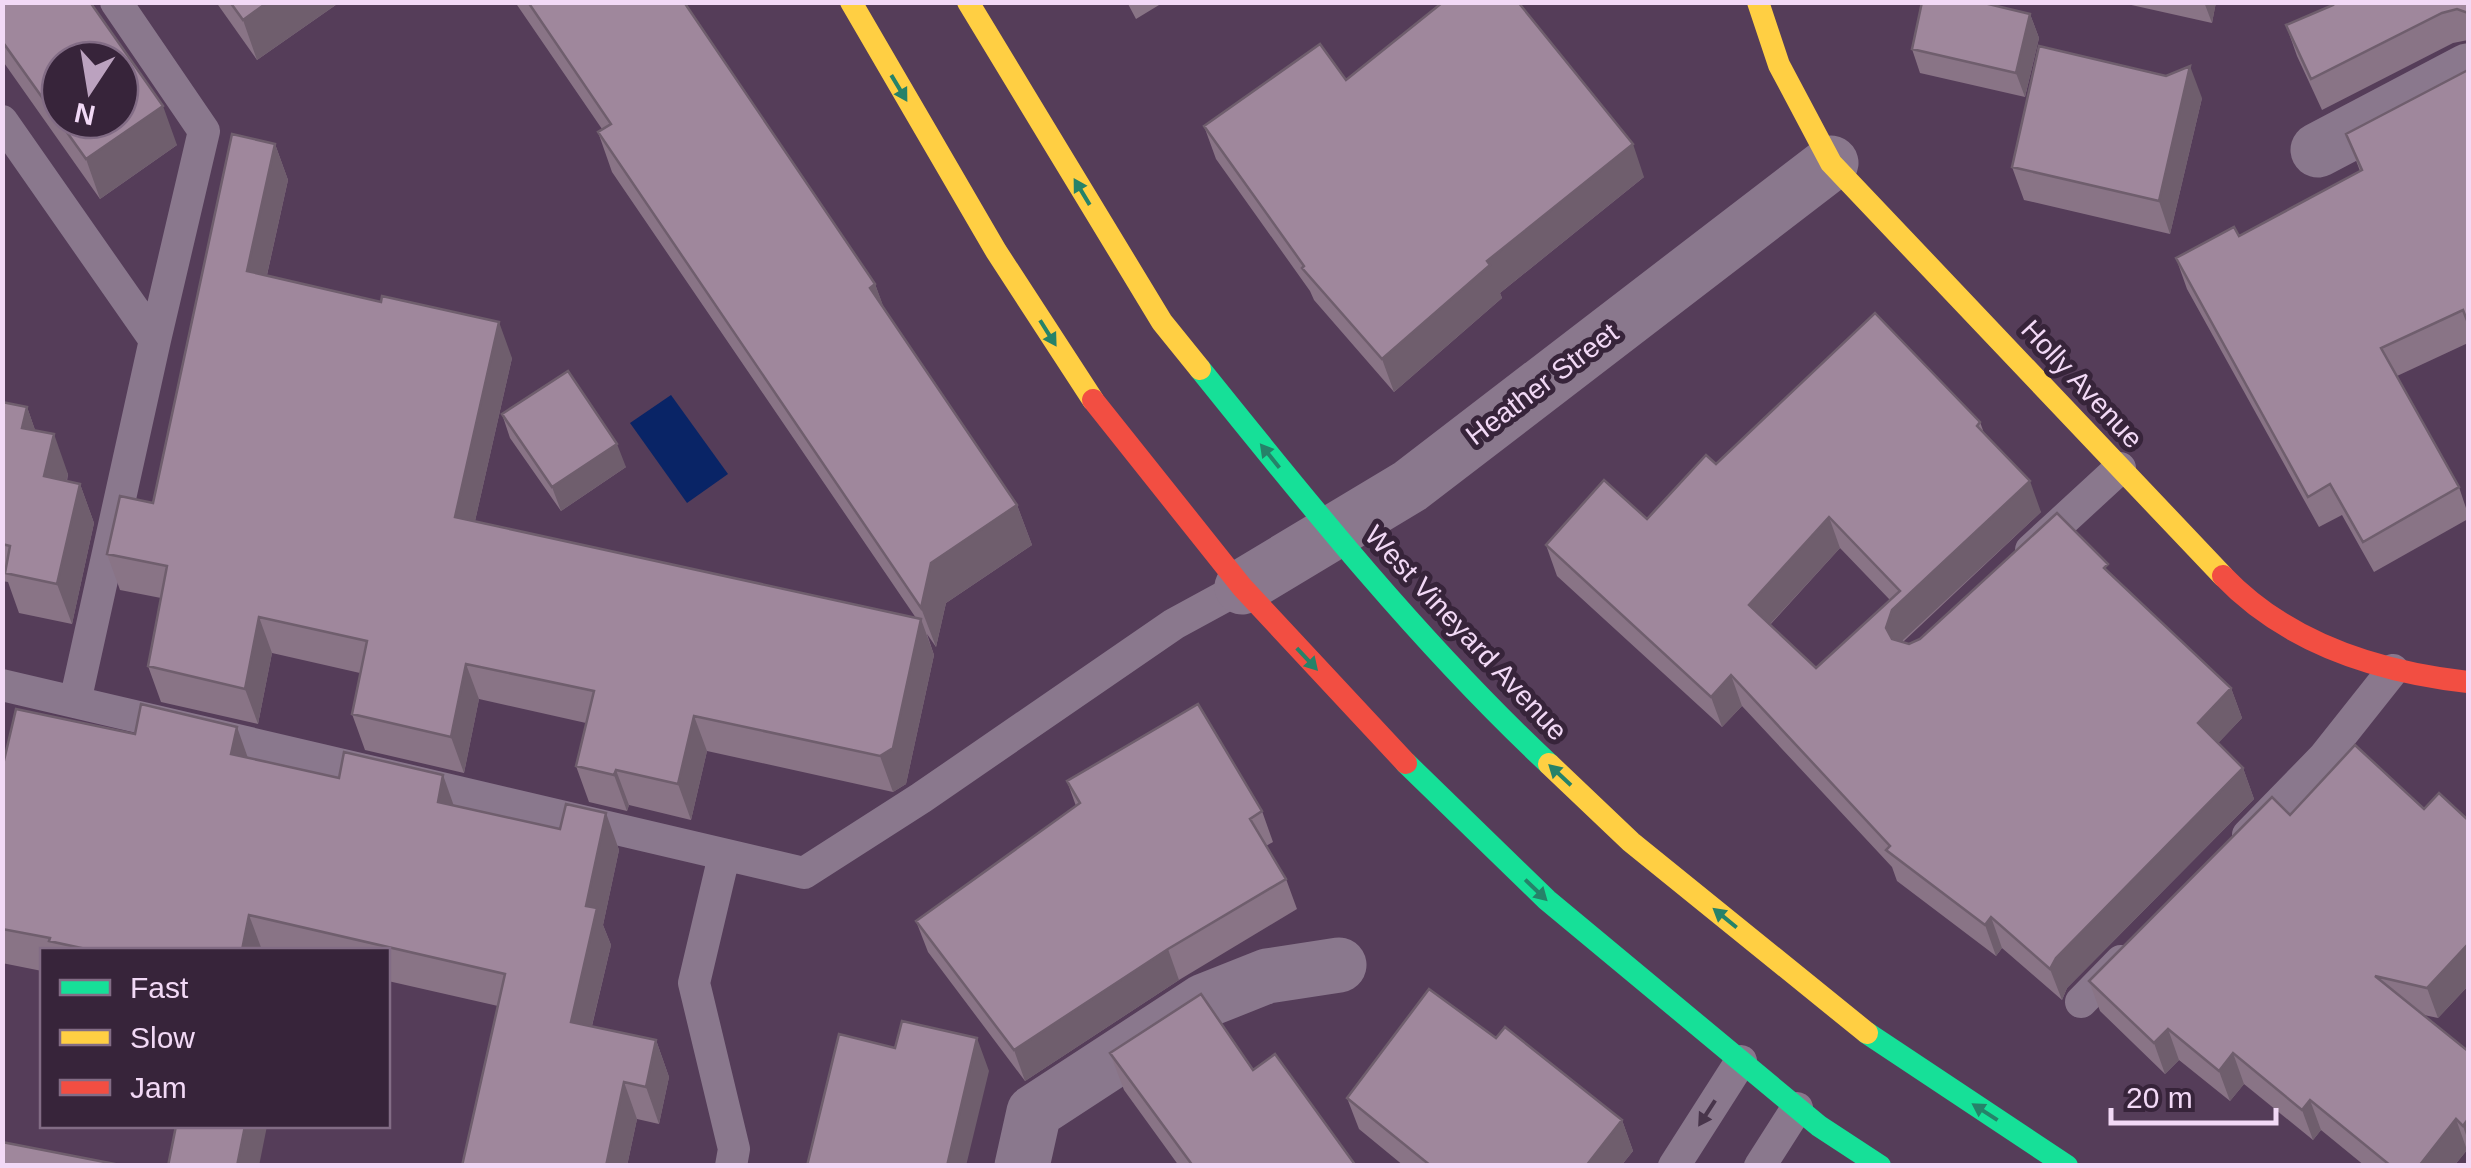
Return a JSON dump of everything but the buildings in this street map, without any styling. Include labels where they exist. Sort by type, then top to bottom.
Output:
[{"type":"main road","points":[[852,2],[996,251],[1078,381],[1242,587],[1423,781],[1547,900],[1797,1108],[1880,1166]]},
{"type":"main road","name":"West Vineyard Avenue","points":[[968,2],[1162,322],[1331,532],[1500,718],[1631,842],[1880,1044],[2067,1166]]},
{"type":"main road","name":"Holly Avenue","points":[[1758,2],[1766,34],[1802,113],[1831,163],[2232,584],[2292,628],[2348,656],[2419,677],[2468,682]]},
{"type":"street","points":[[2318,150],[2468,71]]},
{"type":"street","name":"Heather Street","points":[[1242,587],[1410,486],[1831,163]]},
{"type":"street","points":[[1022,1166],[1034,1112],[1204,1002],[1266,976],[1339,965]]},
{"type":"lane","points":[[74,702],[204,131],[116,2]]},
{"type":"lane","points":[[2,121],[155,340]]},
{"type":"lane","points":[[2004,575],[2120,468]]},
{"type":"lane","points":[[2,685],[804,874],[1174,624],[1242,587]]},
{"type":"lane","points":[[2230,853],[2324,757],[2394,670]]},
{"type":"lane","points":[[724,856],[694,983],[734,1149],[731,1166]]},
{"type":"lane","points":[[2081,1002],[2148,934]]},
{"type":"lane","points":[[1674,1166],[1741,1061]]},
{"type":"lane","points":[[1760,1166],[1797,1108]]},
{"type":"water","points":[[671,395],[728,474],[687,503],[630,423]]},
{"type":"traffic: fast","points":[[1200,369],[1411,622],[1549,764]]},
{"type":"traffic: fast","points":[[1406,763],[1547,900],[1819,1126],[1880,1166]]},
{"type":"traffic: fast","points":[[1867,1033],[2067,1166]]},
{"type":"traffic: slow","points":[[851,2],[996,251],[1093,400]]},
{"type":"traffic: slow","points":[[968,2],[1162,322],[1200,369]]},
{"type":"traffic: slow","points":[[1758,2],[1779,65],[1831,163],[2223,576]]},
{"type":"traffic: slow","points":[[1549,764],[1631,842],[1867,1033]]},
{"type":"traffic: jam","points":[[1093,400],[1242,587],[1406,763]]},
{"type":"traffic: jam","points":[[2223,576],[2276,619],[2336,650],[2401,671],[2468,682]]}]
